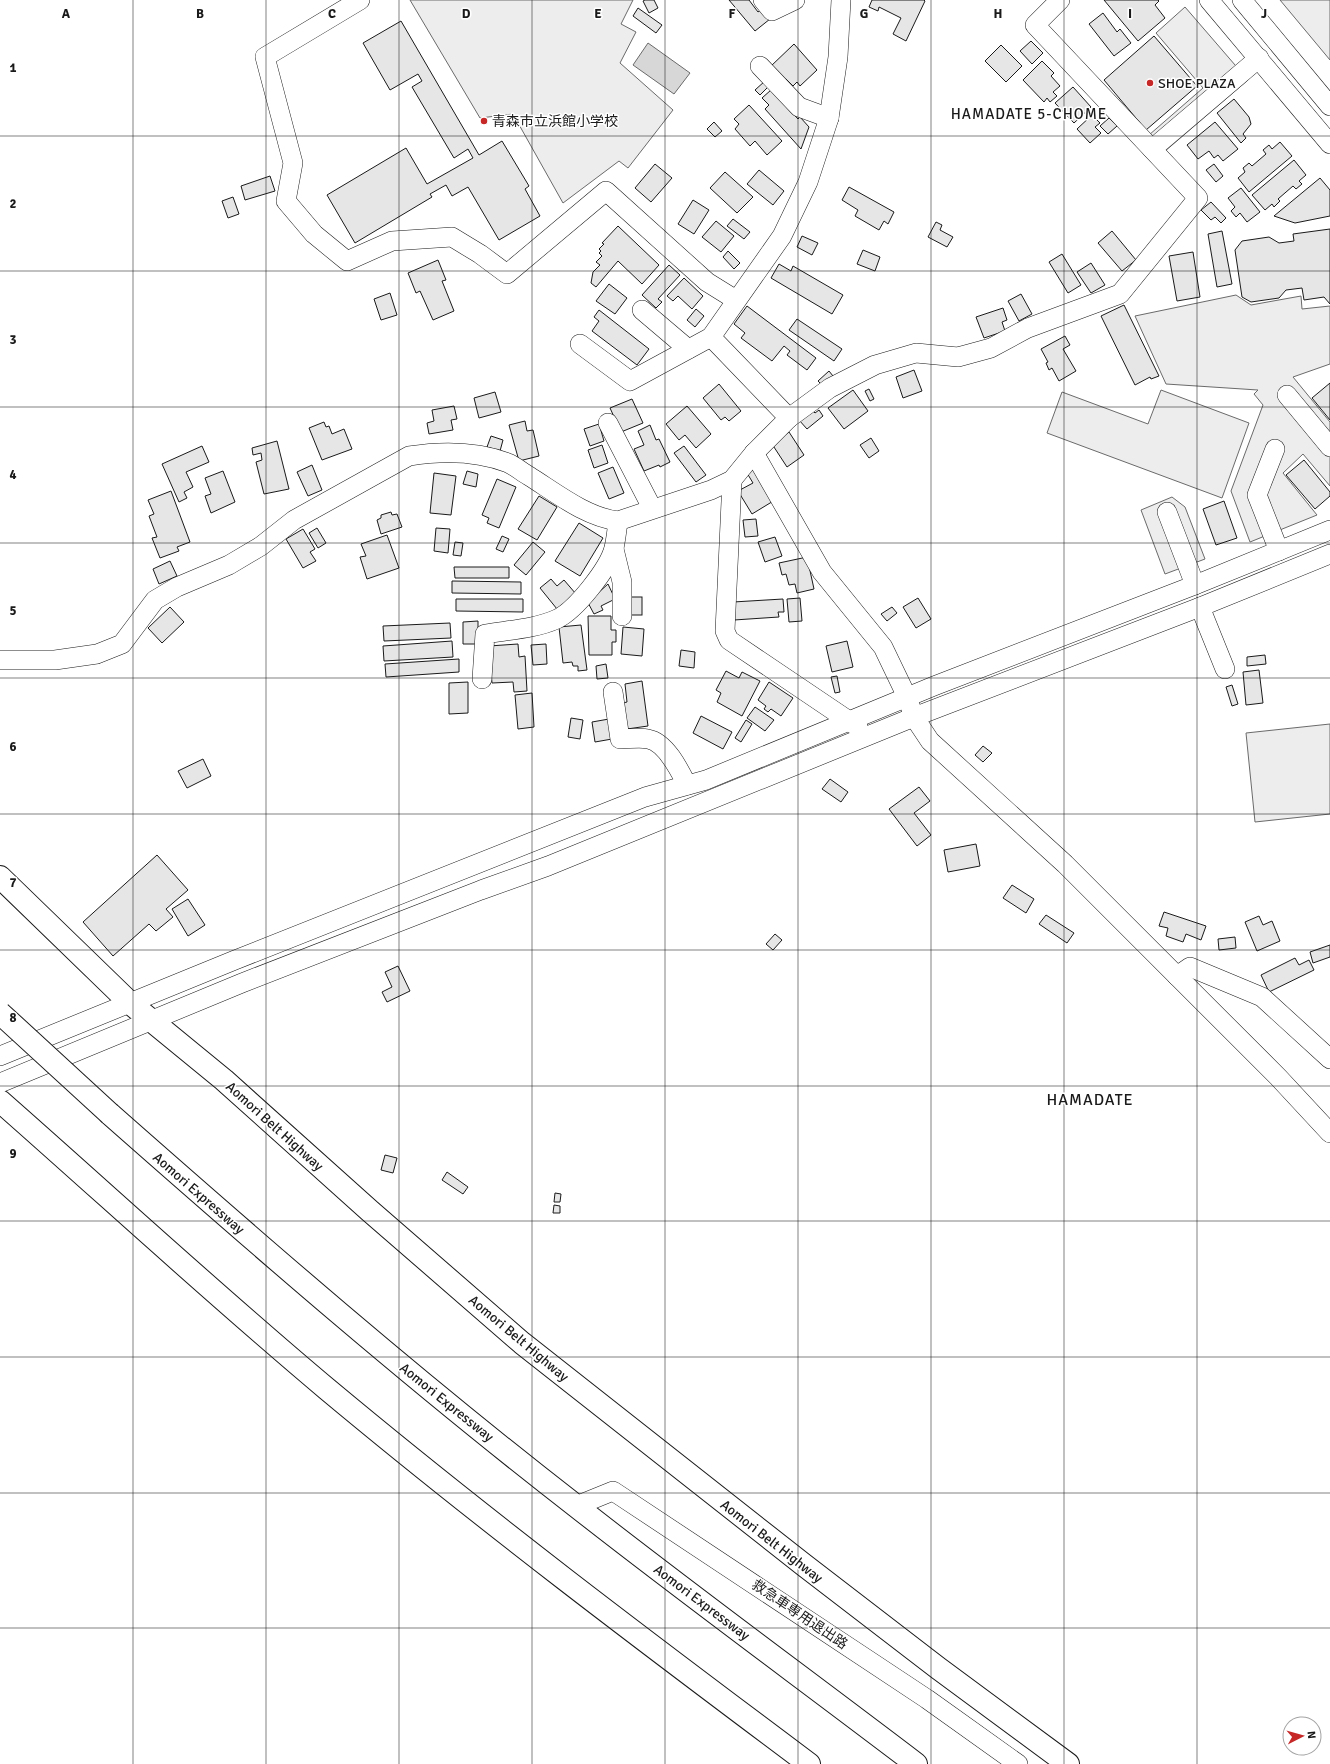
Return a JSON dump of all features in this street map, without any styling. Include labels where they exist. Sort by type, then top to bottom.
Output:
[{"type":"highway","name":"Aomori Belt Highway","points":[[0,877],[130,1003],[224,1080],[522,1343],[804,1566],[1068,1764]]},
{"type":"highway","name":"Aomori Expressway","points":[[0,1013],[110,1114],[274,1258],[373,1342],[576,1506],[916,1764]]},
{"type":"highway","points":[[0,1101],[232,1308],[442,1484],[612,1616],[809,1764]]},
{"type":"street","points":[[360,0],[265,57],[293,163],[286,201],[314,234],[347,261],[392,242],[452,237],[480,254],[507,274],[606,191],[707,282],[736,300]]},
{"type":"street","points":[[763,0],[772,11],[795,0]]},
{"type":"street","points":[[0,660],[55,660],[97,654],[122,644],[155,600],[177,587],[229,565],[261,546],[294,520],[409,456],[430,453],[457,453],[482,456],[509,464],[577,506],[608,520],[618,521],[652,508],[711,490],[732,480],[754,453],[789,418],[830,388],[876,365],[916,353],[958,357],[991,348],[1028,328],[1120,294],[1198,198],[1036,25],[1060,0]]},
{"type":"street","points":[[1210,0],[1330,144]]},
{"type":"street","points":[[1242,0],[1326,93]]},
{"type":"street","points":[[580,344],[630,381],[711,337],[782,236],[808,182],[829,118],[838,57],[835,2]]},
{"type":"street","points":[[1152,149],[1259,58]]},
{"type":"street","points":[[760,66],[799,107],[829,118]]},
{"type":"street","points":[[642,310],[688,349]]},
{"type":"street","points":[[711,337],[789,418]]},
{"type":"street","points":[[1287,395],[1330,447]]},
{"type":"street","points":[[608,423],[652,508]]},
{"type":"street","points":[[1275,449],[1257,495],[1279,551]]},
{"type":"street","points":[[754,453],[822,572],[883,647],[907,697],[914,717],[930,742],[1065,864],[1278,1078],[1330,1133]]},
{"type":"street","points":[[732,480],[725,631],[729,640],[850,720],[868,736]]},
{"type":"street","points":[[1167,512],[1195,585]]},
{"type":"street","points":[[618,521],[614,550],[622,582],[622,616]]},
{"type":"street","points":[[0,1056],[645,797],[706,780],[907,697],[1195,585],[1330,530]]},
{"type":"street","points":[[482,679],[485,634],[534,626],[558,618],[577,605],[595,582],[614,550]]},
{"type":"street","points":[[0,1083],[151,1020],[474,893],[548,866],[914,717],[1200,607],[1330,554]]},
{"type":"street","points":[[1200,607],[1225,669]]},
{"type":"street","points":[[613,692],[620,739],[649,739],[663,746],[681,772],[687,785]]},
{"type":"street","points":[[1177,976],[1190,967],[1262,997],[1330,1059]]},
{"type":"street","name":"救急車専用退出路","points":[[576,1506],[613,1491],[921,1694],[1018,1764]]},
{"type":"shaded area","points":[[410,0],[633,0],[621,24],[636,32],[620,63],[673,110],[628,168],[619,161],[563,203],[513,114],[480,118]]},
{"type":"shaded area","points":[[1280,0],[1330,0],[1330,60]]},
{"type":"shaded area","points":[[1185,7],[1248,80],[1164,152],[1149,135],[1203,88],[1156,33]]},
{"type":"shaded area","points":[[648,43],[690,73],[674,94],[633,65]]},
{"type":"shaded area","points":[[1236,295],[1251,305],[1301,296],[1302,309],[1330,306],[1330,364],[1293,377],[1330,422],[1330,486],[1303,454],[1283,473],[1317,515],[1250,542],[1231,491],[1263,405],[1254,394],[1258,390],[1166,384],[1135,316]]},
{"type":"shaded area","points":[[1161,390],[1249,423],[1222,498],[1047,433],[1062,392],[1148,424]]},
{"type":"shaded area","points":[[1172,497],[1185,507],[1205,559],[1165,574],[1141,510]]},
{"type":"shaded area","points":[[1330,724],[1330,814],[1255,822],[1246,733]]},
{"type":"building","points":[[654,0],[658,8],[649,13],[643,1]]},
{"type":"building","points":[[729,0],[749,0],[758,12],[762,9],[770,19],[755,31]]},
{"type":"building","points":[[872,0],[925,1],[906,41],[893,34],[901,18],[879,7],[878,11],[869,7]]},
{"type":"building","points":[[1104,0],[1158,0],[1159,1],[1155,5],[1165,18],[1138,41]]},
{"type":"building","points":[[638,8],[662,25],[656,33],[633,16]]},
{"type":"building","points":[[1103,13],[1117,32],[1120,29],[1131,43],[1114,56],[1089,24]]},
{"type":"building","points":[[401,21],[479,155],[502,141],[529,186],[525,189],[540,216],[499,240],[468,187],[452,196],[446,185],[430,194],[432,197],[355,243],[327,195],[406,148],[427,184],[473,158],[468,149],[454,158],[412,87],[422,81],[418,74],[390,90],[363,43]]},
{"type":"building","name":"SHOE PLAZA","points":[[1154,36],[1197,86],[1146,130],[1104,80]]},
{"type":"building","points":[[1031,41],[1043,53],[1032,64],[1020,51]]},
{"type":"building","points":[[794,44],[817,70],[800,86],[797,82],[793,86],[786,79],[783,81],[770,67]]},
{"type":"building","points":[[1001,45],[1022,66],[1006,82],[985,61]]},
{"type":"building","points":[[1042,61],[1054,73],[1051,76],[1060,86],[1053,92],[1057,96],[1050,102],[1047,98],[1044,102],[1023,80]]},
{"type":"building","points":[[765,81],[769,86],[760,95],[755,90]]},
{"type":"building","points":[[1073,87],[1091,107],[1074,123],[1055,103]]},
{"type":"building","points":[[771,90],[798,119],[800,117],[809,127],[801,149],[765,109],[769,105],[762,98]]},
{"type":"building","points":[[1234,99],[1249,117],[1251,124],[1243,134],[1246,138],[1241,143],[1217,113]]},
{"type":"building","points":[[749,105],[782,141],[767,155],[755,141],[750,146],[735,129],[739,124],[734,119]]},
{"type":"building","points":[[1092,115],[1100,123],[1095,127],[1101,133],[1090,143],[1077,129]]},
{"type":"building","points":[[1109,118],[1117,126],[1108,134],[1100,126]]},
{"type":"building","points":[[714,122],[722,131],[715,137],[707,129]]},
{"type":"building","points":[[1215,122],[1238,149],[1223,161],[1218,155],[1214,158],[1209,151],[1198,159],[1187,145]]},
{"type":"building","points":[[1280,142],[1292,156],[1249,192],[1238,178],[1245,172],[1243,168],[1249,163],[1252,166],[1266,154],[1263,150],[1269,145],[1272,149]]},
{"type":"building","points":[[1294,160],[1306,175],[1299,181],[1302,184],[1296,189],[1293,186],[1278,199],[1280,201],[1274,207],[1272,204],[1265,210],[1252,195]]},
{"type":"building","points":[[655,164],[672,178],[651,202],[635,188]]},
{"type":"building","points":[[1214,164],[1223,176],[1216,182],[1206,170]]},
{"type":"building","points":[[759,170],[784,191],[773,205],[747,184]]},
{"type":"building","points":[[725,172],[753,197],[737,213],[710,188]]},
{"type":"building","points":[[270,176],[275,191],[245,200],[241,186]]},
{"type":"building","points":[[1320,178],[1330,190],[1330,216],[1295,223],[1274,216]]},
{"type":"building","points":[[849,187],[894,212],[888,224],[884,221],[879,230],[855,216],[858,210],[842,200]]},
{"type":"building","points":[[1241,188],[1260,212],[1247,222],[1240,213],[1236,217],[1231,211],[1235,207],[1228,198]]},
{"type":"building","points":[[233,197],[239,214],[228,218],[222,201]]},
{"type":"building","points":[[693,200],[709,210],[694,234],[678,224]]},
{"type":"building","points":[[1211,202],[1226,218],[1221,223],[1215,217],[1211,220],[1201,210]]},
{"type":"building","points":[[733,219],[750,232],[744,239],[727,226]]},
{"type":"building","points":[[716,221],[734,236],[721,252],[702,237]]},
{"type":"building","points":[[936,222],[942,225],[940,230],[953,237],[947,247],[928,237]]},
{"type":"building","points":[[618,226],[659,265],[642,284],[618,261],[596,287],[591,283],[593,272],[600,265],[596,262],[602,256],[599,253],[601,251],[599,249],[604,244],[602,243]]},
{"type":"building","points":[[1330,229],[1330,304],[1324,297],[1304,300],[1302,288],[1286,290],[1279,298],[1251,302],[1242,297],[1235,250],[1242,241],[1269,237],[1279,243],[1294,241],[1293,234]]},
{"type":"building","points":[[1112,231],[1136,260],[1122,271],[1098,243]]},
{"type":"building","points":[[1222,231],[1232,284],[1217,287],[1208,234]]},
{"type":"building","points":[[802,236],[818,243],[812,255],[797,247]]},
{"type":"building","points":[[863,250],[880,257],[875,271],[857,264]]},
{"type":"building","points":[[728,251],[740,263],[734,269],[723,257]]},
{"type":"building","points":[[1193,252],[1200,297],[1177,301],[1169,256]]},
{"type":"building","points":[[1062,254],[1081,285],[1068,293],[1049,262]]},
{"type":"building","points":[[438,260],[446,280],[442,281],[454,311],[433,320],[420,291],[416,293],[408,273]]},
{"type":"building","points":[[1091,263],[1105,285],[1091,293],[1077,272]]},
{"type":"building","points":[[779,264],[791,271],[793,266],[843,295],[832,314],[771,278]]},
{"type":"building","points":[[669,265],[680,275],[658,299],[662,302],[656,308],[642,295]]},
{"type":"building","points":[[684,278],[703,296],[692,309],[678,296],[673,301],[667,296]]},
{"type":"building","points":[[609,284],[627,298],[615,314],[596,301]]},
{"type":"building","points":[[390,293],[397,315],[381,320],[374,299]]},
{"type":"building","points":[[1021,294],[1032,314],[1019,321],[1008,301]]},
{"type":"building","points":[[1124,305],[1159,376],[1151,379],[1150,377],[1135,385],[1101,316]]},
{"type":"building","points":[[747,306],[816,358],[807,370],[787,355],[790,351],[784,346],[772,361],[741,338],[745,333],[734,324]]},
{"type":"building","points":[[1003,308],[1007,320],[1002,322],[1005,331],[984,338],[976,317]]},
{"type":"building","points":[[696,309],[704,316],[695,327],[687,320]]},
{"type":"building","points":[[599,310],[649,349],[637,365],[592,331],[599,321],[594,317]]},
{"type":"building","points":[[797,319],[842,349],[834,361],[789,330]]},
{"type":"building","points":[[1065,336],[1070,345],[1063,349],[1076,371],[1059,381],[1052,368],[1049,370],[1046,363],[1048,362],[1041,349]]},
{"type":"building","points":[[914,370],[922,391],[903,398],[896,377]]},
{"type":"building","points":[[829,371],[833,376],[822,385],[818,381]]},
{"type":"building","points":[[1330,383],[1330,420],[1312,398]]},
{"type":"building","points":[[719,384],[741,411],[729,421],[725,417],[721,420],[703,398]]},
{"type":"building","points":[[869,389],[874,399],[870,401],[865,391]]},
{"type":"building","points":[[853,390],[868,411],[844,429],[828,408]]},
{"type":"building","points":[[495,392],[501,412],[479,418],[474,398]]},
{"type":"building","points":[[632,399],[643,423],[621,432],[610,408]]},
{"type":"building","points":[[454,406],[457,419],[451,420],[453,430],[429,434],[427,423],[434,421],[432,410]]},
{"type":"building","points":[[687,406],[711,434],[696,448],[685,435],[679,440],[666,424]]},
{"type":"building","points":[[812,410],[815,413],[819,410],[823,416],[807,429],[799,420]]},
{"type":"building","points":[[525,421],[527,431],[533,430],[539,456],[519,461],[509,425]]},
{"type":"building","points":[[324,422],[326,427],[329,426],[332,434],[344,429],[352,449],[322,460],[309,428]]},
{"type":"building","points":[[599,424],[604,441],[590,446],[584,429]]},
{"type":"building","points":[[650,425],[656,440],[659,439],[670,462],[660,467],[659,465],[644,471],[634,449],[644,445],[638,431]]},
{"type":"building","points":[[789,432],[804,455],[787,467],[772,444]]},
{"type":"building","points":[[491,436],[503,440],[500,451],[487,447]]},
{"type":"building","points":[[871,438],[879,451],[869,458],[860,445]]},
{"type":"building","points":[[277,441],[289,489],[264,494],[256,462],[262,460],[261,453],[253,455],[252,448]]},
{"type":"building","points":[[602,445],[608,463],[594,468],[588,450]]},
{"type":"building","points":[[202,446],[209,462],[186,472],[193,487],[184,492],[187,498],[179,502],[162,464]]},
{"type":"building","points":[[684,446],[706,475],[696,482],[674,453]]},
{"type":"building","points":[[1304,460],[1330,492],[1330,496],[1315,509],[1286,475]]},
{"type":"building","points":[[312,465],[322,490],[308,496],[297,472]]},
{"type":"building","points":[[613,467],[624,493],[609,499],[598,473]]},
{"type":"building","points":[[756,468],[775,500],[752,514],[738,491],[753,483],[747,473]]},
{"type":"building","points":[[223,471],[235,502],[211,513],[205,496],[211,494],[205,478]]},
{"type":"building","points":[[467,471],[478,474],[476,487],[463,484]]},
{"type":"building","points":[[434,473],[456,476],[451,515],[430,513]]},
{"type":"building","points":[[497,479],[516,487],[499,528],[487,523],[489,518],[482,515]]},
{"type":"building","points":[[171,491],[190,542],[177,547],[179,551],[160,558],[152,538],[157,537],[149,516],[154,514],[148,500]]},
{"type":"building","points":[[539,496],[557,507],[537,540],[518,529]]},
{"type":"building","points":[[1224,501],[1237,538],[1216,545],[1203,509]]},
{"type":"building","points":[[391,512],[392,515],[397,514],[402,527],[381,534],[377,520],[381,518],[381,515]]},
{"type":"building","points":[[756,519],[758,536],[745,537],[743,520]]},
{"type":"building","points":[[579,523],[603,538],[580,576],[555,561]]},
{"type":"building","points":[[317,528],[326,543],[318,548],[309,533]]},
{"type":"building","points":[[436,528],[450,529],[448,553],[434,551]]},
{"type":"building","points":[[303,529],[315,549],[310,552],[316,561],[303,568],[286,539]]},
{"type":"building","points":[[387,535],[399,568],[367,579],[360,557],[366,556],[361,544]]},
{"type":"building","points":[[502,536],[509,539],[503,552],[496,549]]},
{"type":"building","points":[[775,537],[782,556],[765,562],[758,542]]},
{"type":"building","points":[[455,542],[463,543],[461,556],[453,555]]},
{"type":"building","points":[[533,542],[545,552],[526,575],[514,565]]},
{"type":"building","points":[[807,557],[814,589],[797,593],[795,584],[789,585],[786,574],[782,575],[779,563]]},
{"type":"building","points":[[170,561],[177,576],[159,584],[153,569]]},
{"type":"building","points":[[454,567],[509,567],[509,578],[455,578]]},
{"type":"building","points":[[551,579],[557,586],[564,580],[576,594],[557,609],[540,588]]},
{"type":"building","points":[[452,581],[521,582],[521,594],[452,593]]},
{"type":"building","points":[[608,584],[615,599],[601,606],[603,610],[594,614],[586,599],[598,593]]},
{"type":"building","points":[[627,597],[642,597],[642,615],[627,615]]},
{"type":"building","points":[[800,598],[802,621],[789,622],[787,599]]},
{"type":"building","points":[[918,598],[931,619],[916,628],[903,607]]},
{"type":"building","points":[[456,599],[523,599],[523,612],[456,611]]},
{"type":"building","points":[[783,599],[784,612],[778,612],[779,617],[734,620],[733,602]]},
{"type":"building","points":[[170,607],[184,622],[162,643],[148,628]]},
{"type":"building","points":[[892,607],[897,613],[887,621],[881,614]]},
{"type":"building","points":[[588,616],[611,616],[611,630],[616,630],[616,642],[612,642],[612,655],[589,655]]},
{"type":"building","points":[[478,621],[478,644],[463,644],[463,622]]},
{"type":"building","points":[[450,623],[451,638],[384,641],[383,626]]},
{"type":"building","points":[[581,625],[587,670],[578,671],[578,666],[573,666],[572,662],[563,663],[559,627]]},
{"type":"building","points":[[623,627],[644,629],[642,656],[621,654]]},
{"type":"building","points":[[452,641],[453,657],[384,661],[383,646]]},
{"type":"building","points":[[847,641],[853,667],[832,672],[826,646]]},
{"type":"building","points":[[518,644],[519,657],[525,656],[527,691],[514,692],[513,682],[492,683],[489,646]]},
{"type":"building","points":[[546,644],[547,664],[533,665],[531,645]]},
{"type":"building","points":[[681,650],[695,652],[694,668],[679,666]]},
{"type":"building","points":[[1265,655],[1266,664],[1247,666],[1247,657]]},
{"type":"building","points":[[459,659],[459,672],[386,677],[385,664]]},
{"type":"building","points":[[606,664],[608,678],[597,679],[596,666]]},
{"type":"building","points":[[1259,670],[1263,703],[1246,705],[1243,672]]},
{"type":"building","points":[[726,671],[739,678],[742,672],[760,681],[742,716],[717,702],[721,693],[716,690]]},
{"type":"building","points":[[837,676],[840,692],[835,693],[831,677]]},
{"type":"building","points":[[642,681],[648,726],[627,729],[623,703],[627,702],[625,684]]},
{"type":"building","points":[[468,682],[468,713],[449,714],[449,683]]},
{"type":"building","points":[[769,682],[793,698],[781,716],[771,709],[768,712],[764,709],[766,706],[758,700]]},
{"type":"building","points":[[1232,685],[1238,704],[1232,706],[1226,687]]},
{"type":"building","points":[[532,693],[534,727],[518,729],[515,695]]},
{"type":"building","points":[[755,707],[774,720],[765,731],[747,718]]},
{"type":"building","points":[[701,716],[732,732],[723,749],[693,733]]},
{"type":"building","points":[[571,718],[583,720],[580,739],[568,737]]},
{"type":"building","points":[[609,719],[612,739],[595,742],[592,722]]},
{"type":"building","points":[[746,720],[752,724],[741,742],[735,738]]},
{"type":"building","points":[[983,746],[992,753],[983,762],[975,755]]},
{"type":"building","points":[[203,759],[211,776],[187,788],[178,771]]},
{"type":"building","points":[[830,779],[848,792],[841,802],[822,789]]},
{"type":"building","points":[[919,787],[930,801],[914,813],[931,835],[917,846],[889,809]]},
{"type":"building","points":[[976,844],[980,866],[948,872],[944,850]]},
{"type":"building","points":[[157,855],[188,890],[166,909],[173,917],[156,931],[149,924],[113,956],[83,922]]},
{"type":"building","points":[[1012,885],[1034,899],[1026,913],[1003,898]]},
{"type":"building","points":[[188,899],[205,925],[188,936],[172,909]]},
{"type":"building","points":[[1164,912],[1206,926],[1201,940],[1186,934],[1183,942],[1166,936],[1168,928],[1159,926]]},
{"type":"building","points":[[1046,915],[1074,933],[1067,943],[1039,924]]},
{"type":"building","points":[[1259,916],[1263,925],[1272,921],[1280,941],[1257,951],[1245,922]]},
{"type":"building","points":[[775,934],[782,940],[773,950],[766,944]]},
{"type":"building","points":[[1235,937],[1236,948],[1219,950],[1218,939]]},
{"type":"building","points":[[1330,945],[1330,957],[1313,963],[1310,952]]},
{"type":"building","points":[[1295,958],[1299,965],[1309,960],[1314,970],[1269,992],[1261,975]]},
{"type":"building","points":[[398,966],[410,991],[387,1002],[382,992],[392,987],[385,972]]},
{"type":"building","points":[[385,1155],[397,1158],[393,1173],[381,1170]]},
{"type":"building","points":[[447,1172],[468,1187],[463,1194],[442,1180]]},
{"type":"building","points":[[555,1193],[561,1194],[560,1202],[554,1202]]},
{"type":"building","points":[[554,1205],[560,1206],[560,1213],[553,1213]]},
{"type":"place","name":"SHOE PLAZA","points":[[1150,83]]},
{"type":"place","name":"青森市立浜館小学校","points":[[484,121]]},
{"type":"district","name":"HAMADATE 5-CHOME","points":[[1029,114]]},
{"type":"district","name":"HAMADATE","points":[[1090,1099]]}]
